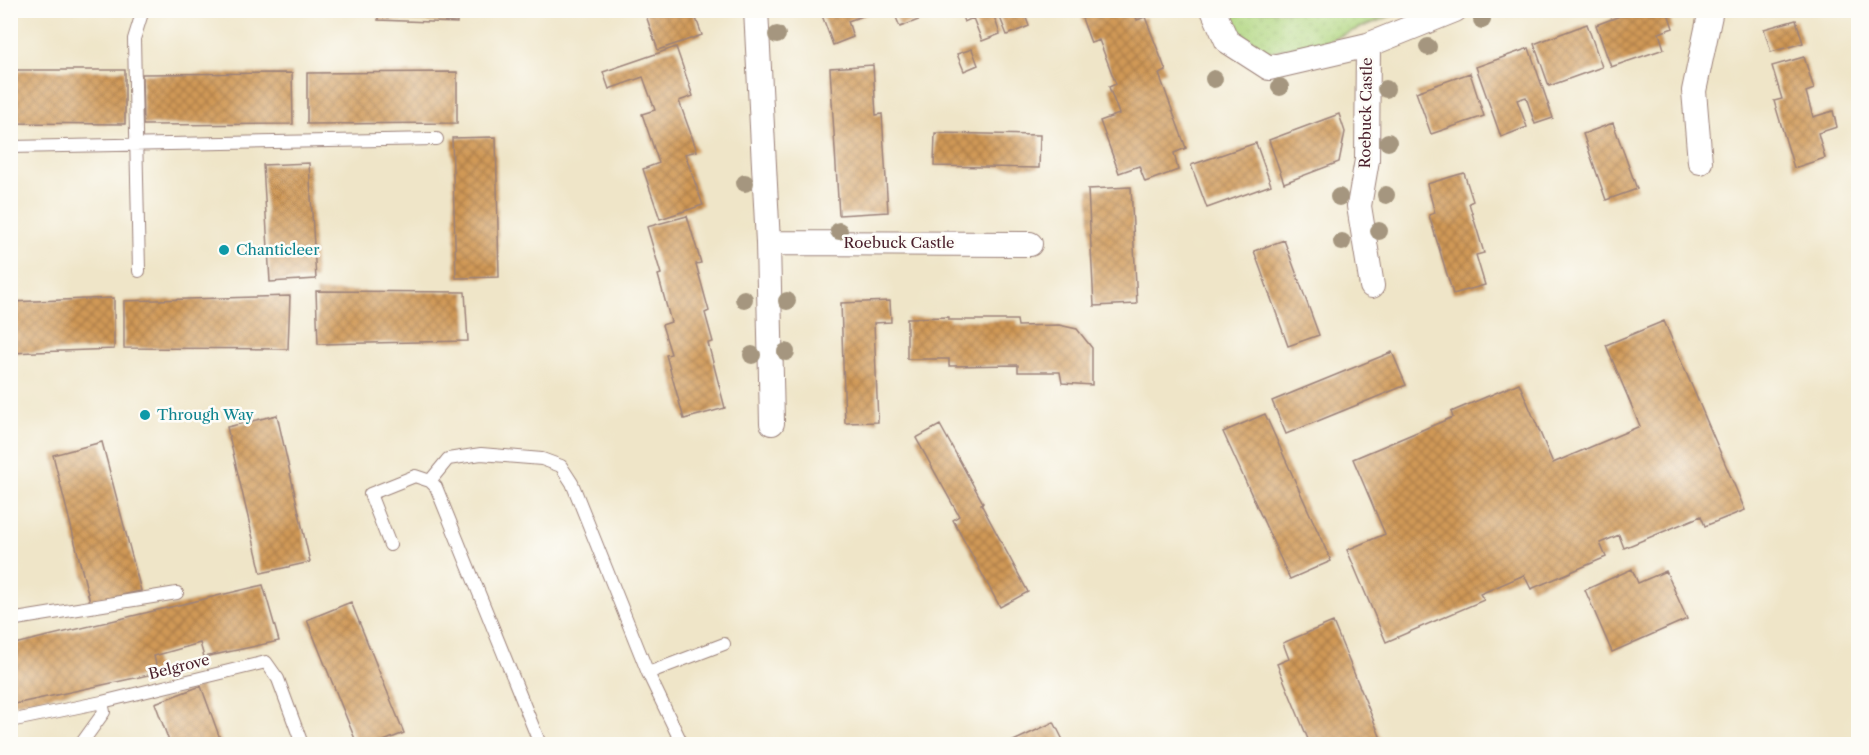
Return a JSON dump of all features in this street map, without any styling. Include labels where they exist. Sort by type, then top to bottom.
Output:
[{"type":"street","points":[[756,10],[768,243],[772,423]]},
{"type":"street","name":"Roebuck Castle","points":[[1213,10],[1227,40],[1269,68],[1368,45],[1455,10]]},
{"type":"street","points":[[1701,162],[1694,92],[1711,10]]},
{"type":"street","name":"Roebuck Castle","points":[[1368,45],[1367,160],[1359,206],[1372,286]]},
{"type":"street","name":"Roebuck Castle","points":[[768,243],[1030,244]]},
{"type":"lane","points":[[139,271],[134,39],[143,10]]},
{"type":"lane","points":[[10,147],[436,139]]},
{"type":"lane","points":[[430,481],[448,459],[481,454],[542,459],[561,466],[572,483],[648,673],[682,744]]},
{"type":"lane","points":[[390,545],[370,494],[415,476],[430,481],[436,487],[540,744]]},
{"type":"lane","points":[[10,621],[177,593]]},
{"type":"lane","points":[[648,673],[724,644]]},
{"type":"lane","name":"Belgrove","points":[[10,720],[102,702],[266,662],[278,679],[302,744]]},
{"type":"lane","points":[[81,744],[104,712],[102,702]]},
{"type":"green space","points":[[1232,11],[1403,11],[1327,41],[1266,52],[1233,27]]},
{"type":"building","points":[[378,10],[457,10],[457,23],[378,20]]},
{"type":"building","points":[[644,10],[693,10],[702,35],[658,50]]},
{"type":"building","points":[[820,10],[877,11],[848,21],[853,37],[833,45]]},
{"type":"building","points":[[893,10],[942,10],[942,11],[900,27]]},
{"type":"building","points":[[960,10],[992,10],[1000,34],[982,41],[973,18],[964,22]]},
{"type":"building","points":[[997,10],[1023,10],[1029,26],[1007,35]]},
{"type":"building","points":[[1079,10],[1134,10],[1137,20],[1145,17],[1166,71],[1159,74],[1186,148],[1174,153],[1178,170],[1145,182],[1139,166],[1119,173],[1100,121],[1119,114],[1109,87],[1116,84],[1099,40],[1091,43]]},
{"type":"building","points":[[1636,10],[1667,10],[1673,28],[1659,33],[1664,49],[1611,67],[1596,25]]},
{"type":"building","points":[[1774,10],[1788,10],[1789,11],[1775,15]]},
{"type":"building","points":[[1796,20],[1803,43],[1771,52],[1764,29]]},
{"type":"building","points":[[1587,24],[1602,67],[1549,86],[1534,44]]},
{"type":"building","points":[[676,47],[693,96],[679,101],[697,151],[685,154],[703,205],[660,219],[643,169],[659,163],[642,114],[655,110],[643,77],[609,89],[603,72]]},
{"type":"building","points":[[1529,48],[1553,118],[1535,124],[1526,97],[1517,100],[1527,127],[1501,137],[1476,67]]},
{"type":"building","points":[[972,49],[978,65],[964,71],[957,54]]},
{"type":"building","points":[[1804,57],[1814,89],[1806,92],[1813,117],[1833,111],[1837,127],[1818,133],[1825,158],[1794,168],[1774,101],[1782,99],[1772,66]]},
{"type":"building","points":[[873,65],[876,115],[882,114],[888,212],[839,215],[830,68]]},
{"type":"building","points":[[10,70],[125,70],[125,124],[10,123]]},
{"type":"building","points":[[457,72],[457,123],[307,124],[307,73]]},
{"type":"building","points":[[292,73],[293,124],[143,125],[142,74]]},
{"type":"building","points":[[1470,73],[1484,116],[1431,134],[1416,92]]},
{"type":"building","points":[[1339,114],[1345,132],[1339,162],[1284,183],[1269,140]]},
{"type":"building","points":[[1613,123],[1637,189],[1606,200],[1583,134]]},
{"type":"building","points":[[935,133],[1040,135],[1039,168],[934,166]]},
{"type":"building","points":[[496,137],[499,277],[456,278],[452,138]]},
{"type":"building","points":[[1256,143],[1271,185],[1207,208],[1191,165]]},
{"type":"building","points":[[309,163],[316,279],[270,282],[263,165]]},
{"type":"building","points":[[1464,173],[1473,201],[1469,203],[1484,253],[1476,255],[1485,285],[1453,294],[1429,215],[1435,213],[1427,184]]},
{"type":"building","points":[[1131,187],[1137,304],[1094,306],[1088,189]]},
{"type":"building","points":[[687,216],[701,263],[696,264],[709,311],[705,313],[713,342],[708,343],[725,408],[684,419],[666,355],[671,354],[662,325],[671,322],[658,275],[661,274],[647,227]]},
{"type":"building","points":[[1284,240],[1319,335],[1288,346],[1254,251]]},
{"type":"building","points":[[316,291],[465,292],[468,341],[318,344]]},
{"type":"building","points":[[290,296],[288,349],[124,348],[124,301]]},
{"type":"building","points":[[114,298],[114,349],[10,353],[10,302]]},
{"type":"building","points":[[890,301],[891,322],[874,323],[878,422],[845,423],[841,303]]},
{"type":"building","points":[[949,317],[949,320],[1017,320],[1018,326],[1059,325],[1077,329],[1092,348],[1092,385],[1062,383],[1060,372],[1018,372],[1018,365],[949,366],[949,359],[907,359],[907,318]]},
{"type":"building","points":[[1664,321],[1745,510],[1705,526],[1701,516],[1624,548],[1619,535],[1600,543],[1606,557],[1531,589],[1524,575],[1480,594],[1484,600],[1386,642],[1347,550],[1385,534],[1353,459],[1453,417],[1451,412],[1519,383],[1553,463],[1640,426],[1606,345]]},
{"type":"building","points":[[1392,352],[1406,385],[1286,434],[1272,401]]},
{"type":"building","points":[[1265,414],[1331,561],[1290,579],[1223,432]]},
{"type":"building","points":[[277,415],[310,562],[261,573],[227,427]]},
{"type":"building","points":[[940,425],[1028,592],[1000,607],[953,520],[959,516],[916,438]]},
{"type":"building","points":[[102,442],[141,591],[90,602],[53,455]]},
{"type":"building","points":[[1632,569],[1638,583],[1666,571],[1687,619],[1612,652],[1585,590]]},
{"type":"building","points":[[263,585],[279,641],[204,657],[200,643],[154,656],[158,673],[10,705],[10,645]]},
{"type":"building","points":[[351,602],[404,733],[376,744],[357,744],[307,620]]},
{"type":"building","points":[[1333,622],[1382,741],[1372,744],[1310,744],[1277,664],[1289,659],[1283,643]]},
{"type":"building","points":[[201,686],[222,744],[170,744],[155,703]]},
{"type":"building","points":[[1054,722],[1065,744],[1007,744]]},
{"type":"place","name":"Chanticleer","points":[[224,250]]},
{"type":"place","name":"Through Way","points":[[145,415]]}]
